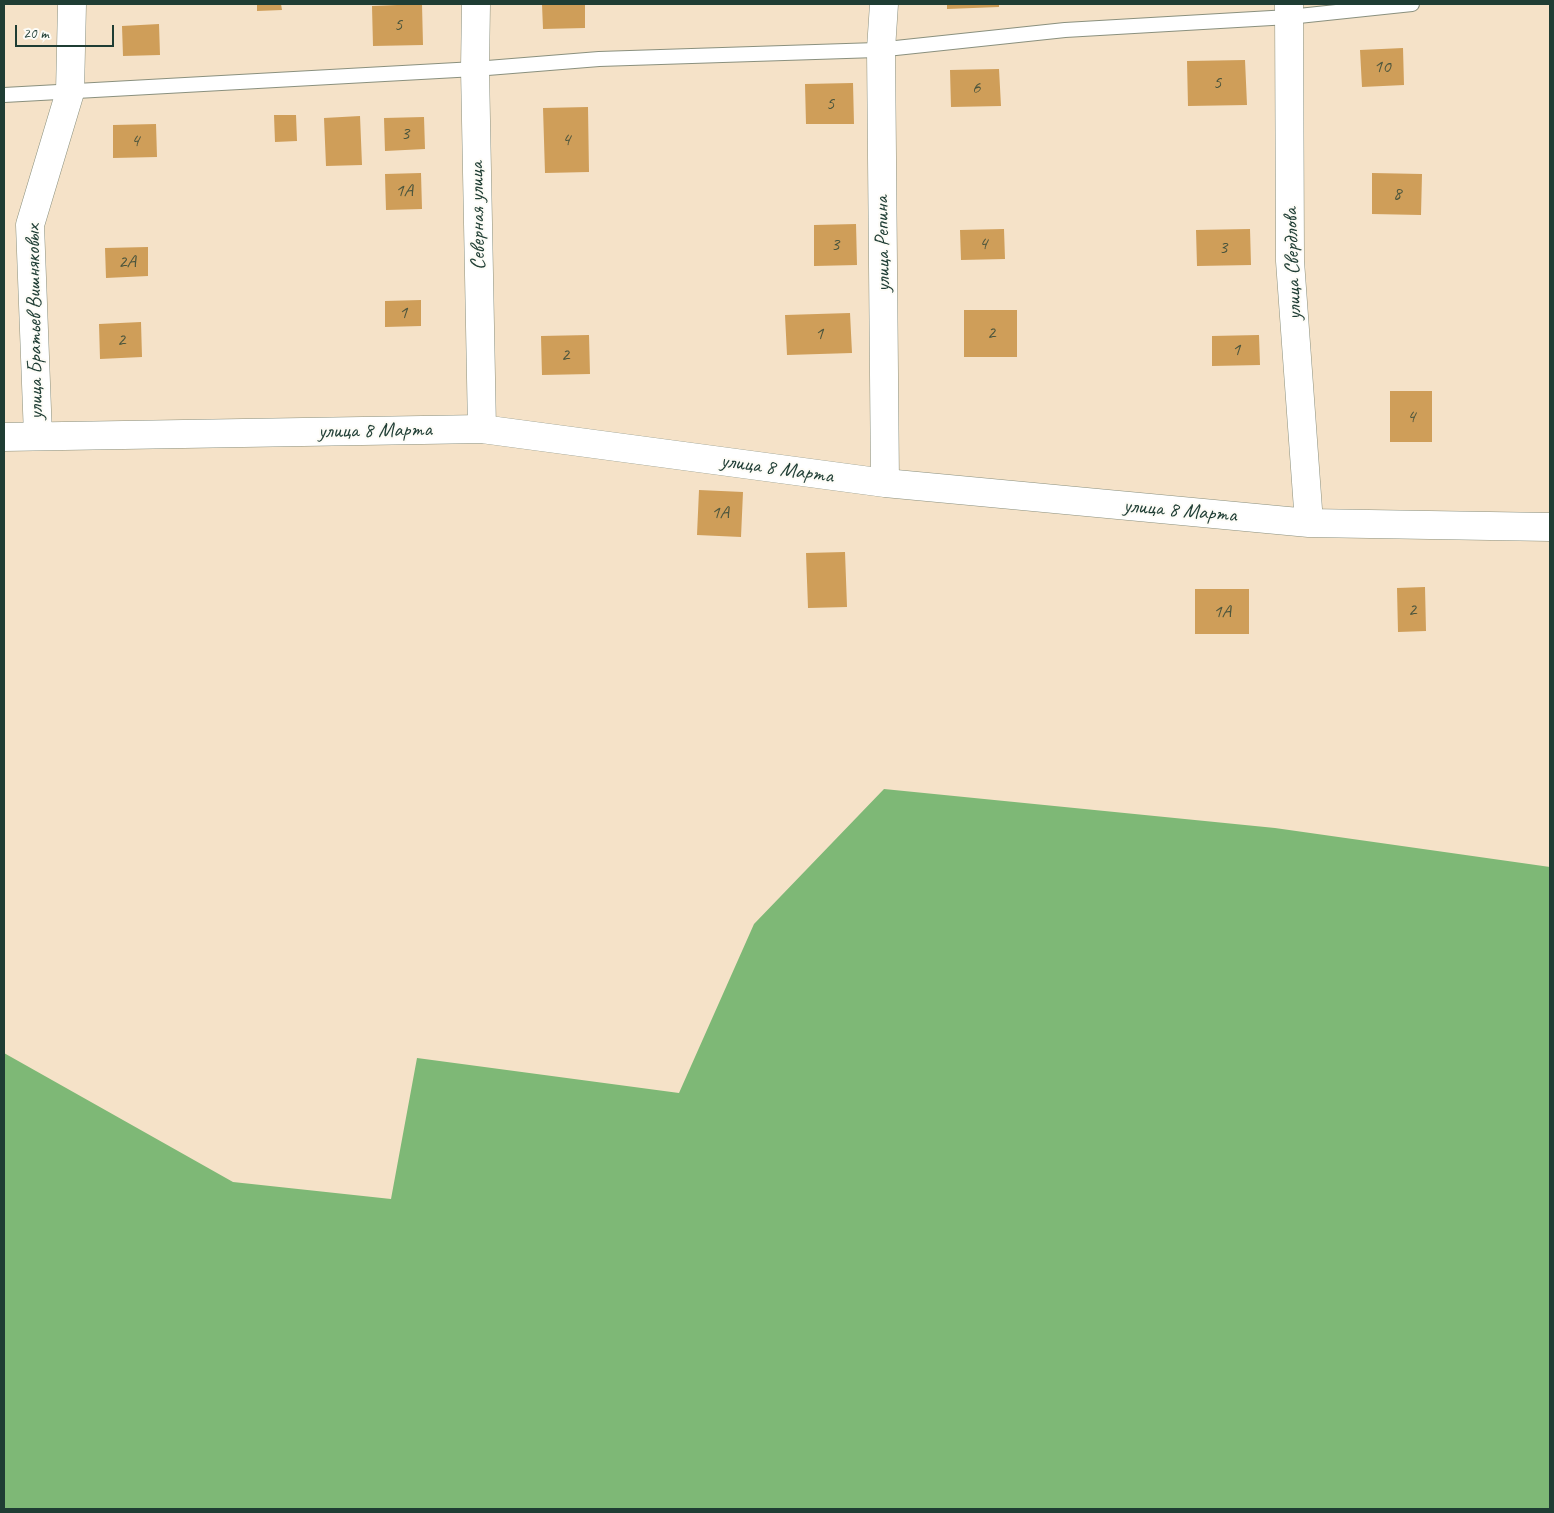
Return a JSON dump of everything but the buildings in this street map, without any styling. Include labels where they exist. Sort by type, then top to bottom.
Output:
[{"type":"street","name":"улица Братьев Вишняковых","points":[[38,436],[30,225],[70,92],[72,4]]},
{"type":"street","name":"Северная улица","points":[[476,4],[475,70],[482,429]]},
{"type":"street","name":"улица Репина","points":[[884,4],[881,49],[885,484]]},
{"type":"street","name":"улица Свердлова","points":[[1289,10],[1290,261],[1309,523]]},
{"type":"street","name":"улица 8 Марта","points":[[4,437],[482,429],[885,484],[1309,523],[1550,527]]},
{"type":"lane","points":[[4,95],[475,70],[599,59],[867,51],[1065,30],[1289,10],[1412,4]]},
{"type":"green space","points":[[884,789],[1275,828],[1550,867],[1550,1509],[4,1509],[4,1053],[233,1182],[391,1199],[417,1058],[679,1093],[754,924]]}]
